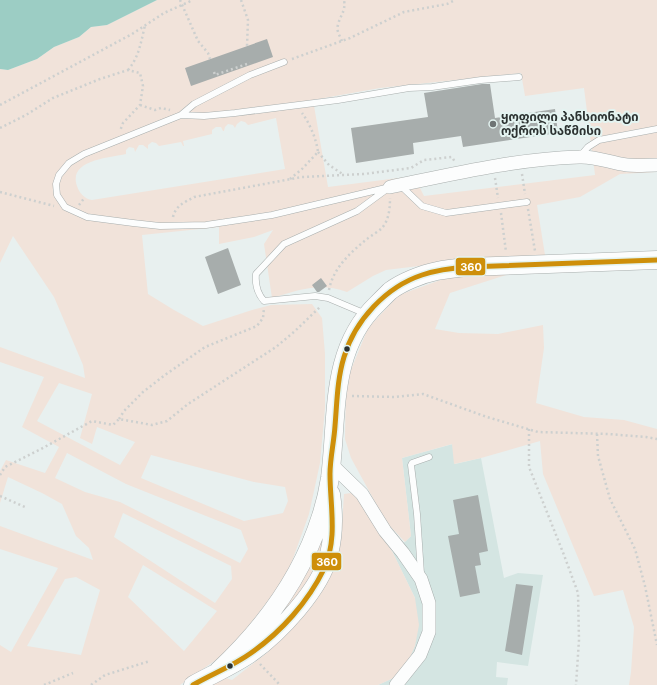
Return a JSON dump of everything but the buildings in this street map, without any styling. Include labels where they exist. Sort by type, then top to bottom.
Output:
[{"type":"main road","points":[[193,685],[250,653],[268,639],[288,620],[319,578],[329,555],[333,530],[331,471],[337,396],[347,348],[367,314],[391,291],[413,279],[436,271],[467,267],[657,260]]},
{"type":"main road","points":[[218,671],[234,656],[270,615],[297,572],[316,530],[331,471]]},
{"type":"street","points":[[395,186],[493,165],[520,161],[593,157],[628,165],[657,165]]},
{"type":"street","points":[[331,471],[362,494],[385,531],[421,579],[429,603],[429,632],[420,655],[396,685]]},
{"type":"lane","points":[[284,62],[250,75],[194,104],[181,115],[84,154],[69,163],[60,175],[56,184],[57,195],[65,207],[87,217],[133,223],[173,225],[206,225],[272,215],[395,186],[422,206],[446,213],[527,202]]},
{"type":"lane","points":[[181,115],[204,116],[297,106],[409,88],[432,87],[481,80],[519,77]]},
{"type":"lane","points":[[580,157],[588,147],[599,140],[657,129]]},
{"type":"lane","points":[[367,314],[328,298],[315,296],[264,300],[260,296],[255,284],[256,274],[284,244],[356,211],[395,186]]},
{"type":"lane","points":[[421,579],[417,514],[411,465],[412,463],[430,456]]},
{"type":"path","points":[[180,0],[198,41],[208,53],[210,59]]},
{"type":"path","points":[[0,105],[132,34],[164,13],[193,0]]},
{"type":"path","points":[[240,0],[248,20],[247,46]]},
{"type":"path","points":[[342,41],[337,30],[345,6],[344,0]]},
{"type":"path","points":[[443,0],[447,2]]},
{"type":"path","points":[[284,62],[342,41],[404,12],[455,0]]},
{"type":"path","points":[[128,70],[139,51],[145,25]]},
{"type":"path","points":[[214,72],[215,75],[250,64],[251,59]]},
{"type":"path","points":[[0,128],[53,98],[100,79],[128,70],[140,72],[143,86],[140,105],[123,123],[120,131],[121,138]]},
{"type":"path","points":[[140,105],[155,110],[168,108],[181,115]]},
{"type":"path","points":[[297,106],[306,118],[316,140],[318,152],[329,165],[344,175]]},
{"type":"path","points":[[290,179],[318,152]]},
{"type":"path","points":[[173,225],[175,211],[179,205],[194,197],[302,176],[364,174],[411,168],[424,160],[452,157]]},
{"type":"path","points":[[523,181],[535,247]]},
{"type":"path","points":[[496,184],[506,250]]},
{"type":"path","points":[[119,420],[152,424],[167,421],[188,404],[276,347],[295,332],[328,298],[331,281],[351,252],[383,227],[390,212],[395,186]]},
{"type":"path","points":[[0,192],[52,206],[65,207]]},
{"type":"path","points":[[0,475],[5,467],[41,449],[92,420],[113,425],[119,420],[124,410],[143,392],[205,347],[257,326],[263,318],[264,300]]},
{"type":"path","points":[[337,396],[395,397],[423,394],[487,417],[538,432],[597,434],[657,439]]},
{"type":"path","points":[[529,429],[529,467],[578,593],[579,640],[576,685]]},
{"type":"path","points":[[597,434],[598,456],[610,499],[635,549],[645,586],[657,645]]},
{"type":"path","points":[[0,496],[25,507]]},
{"type":"path","points":[[250,653],[280,685]]},
{"type":"path","points":[[91,685],[105,675],[150,661]]},
{"type":"path","points":[[44,685],[73,673]]},
{"type":"shaded area","points":[[0,0],[157,0],[107,25],[91,27],[79,37],[54,47],[37,59],[8,70],[0,69]]},
{"type":"shaded area","points":[[157,0],[657,0],[657,172],[620,174],[580,197],[537,205],[545,255],[477,259],[386,270],[347,292],[337,289],[318,287],[300,290],[272,298],[264,244],[273,230],[254,237],[219,244],[219,227],[142,235],[148,294],[203,326],[271,305],[312,304],[322,318],[325,354],[325,408],[320,463],[309,514],[291,564],[277,589],[241,636],[223,655],[180,685],[0,685],[0,645],[11,652],[58,568],[0,549],[0,526],[93,560],[89,548],[76,536],[62,504],[8,477],[0,503],[0,471],[6,460],[45,473],[59,447],[22,427],[44,377],[0,362],[0,347],[85,378],[83,365],[54,297],[13,236],[0,263],[0,69],[8,70],[37,59],[54,47],[79,37],[91,27],[107,25]],"holes":[[[521,73],[525,96],[584,88],[595,175],[424,196],[414,176],[328,187],[313,100],[380,88]],[[276,118],[285,169],[92,200],[85,197],[78,189],[76,177],[78,171],[91,162],[126,154],[126,150],[129,147],[134,148],[135,152],[139,145],[143,145],[148,149],[148,145],[152,142],[159,146],[181,142],[184,146],[183,141],[212,134],[212,130],[216,127],[221,127],[224,131],[228,124],[233,125],[235,128],[241,121],[248,125]],[[59,383],[92,394],[80,438],[92,444],[97,427],[135,442],[120,465],[37,421]],[[67,453],[126,484],[241,530],[248,549],[240,563],[120,502],[85,492],[55,478]],[[151,455],[254,482],[285,487],[288,501],[283,513],[244,521],[141,478]],[[123,513],[231,566],[232,579],[215,603],[114,537]],[[143,565],[217,611],[184,651],[128,597]],[[76,577],[100,590],[81,655],[27,646],[65,579]]]},
{"type":"shaded area","points":[[512,273],[450,293],[435,329],[459,333],[498,334],[543,325],[544,348],[536,403],[584,417],[624,420],[657,429],[657,685],[629,685],[634,627],[623,590],[594,596],[543,474],[540,441],[454,464],[452,444],[402,458],[411,536],[405,542],[386,522],[351,458],[345,439],[346,382],[368,328],[399,295],[446,278]]},
{"type":"shaded area","points":[[453,444],[455,464],[481,458],[504,578],[518,573],[543,575],[528,666],[497,662],[496,677],[508,678],[507,685],[378,685],[398,676],[415,598],[393,553],[411,536],[402,458]]},
{"type":"shaded area","points":[[351,493],[360,501],[393,553],[415,598],[419,625],[415,646],[407,664],[398,676],[378,685],[210,685],[223,677],[232,680],[268,652],[273,644],[312,606],[334,565],[341,540],[344,494]]},
{"type":"shaded area","points":[[328,511],[325,551],[303,590],[273,626]]},
{"type":"transit line","name":"360","points":[[193,685],[244,658],[273,636],[302,605],[324,569],[331,546],[332,534],[330,468],[340,374],[349,343],[356,330],[364,318],[384,296],[409,280],[428,273],[450,269],[467,267],[657,260]]},
{"type":"place","name":"ყოფილი პანსიონატი ოქროს საწმისი","points":[[493,124]]}]
